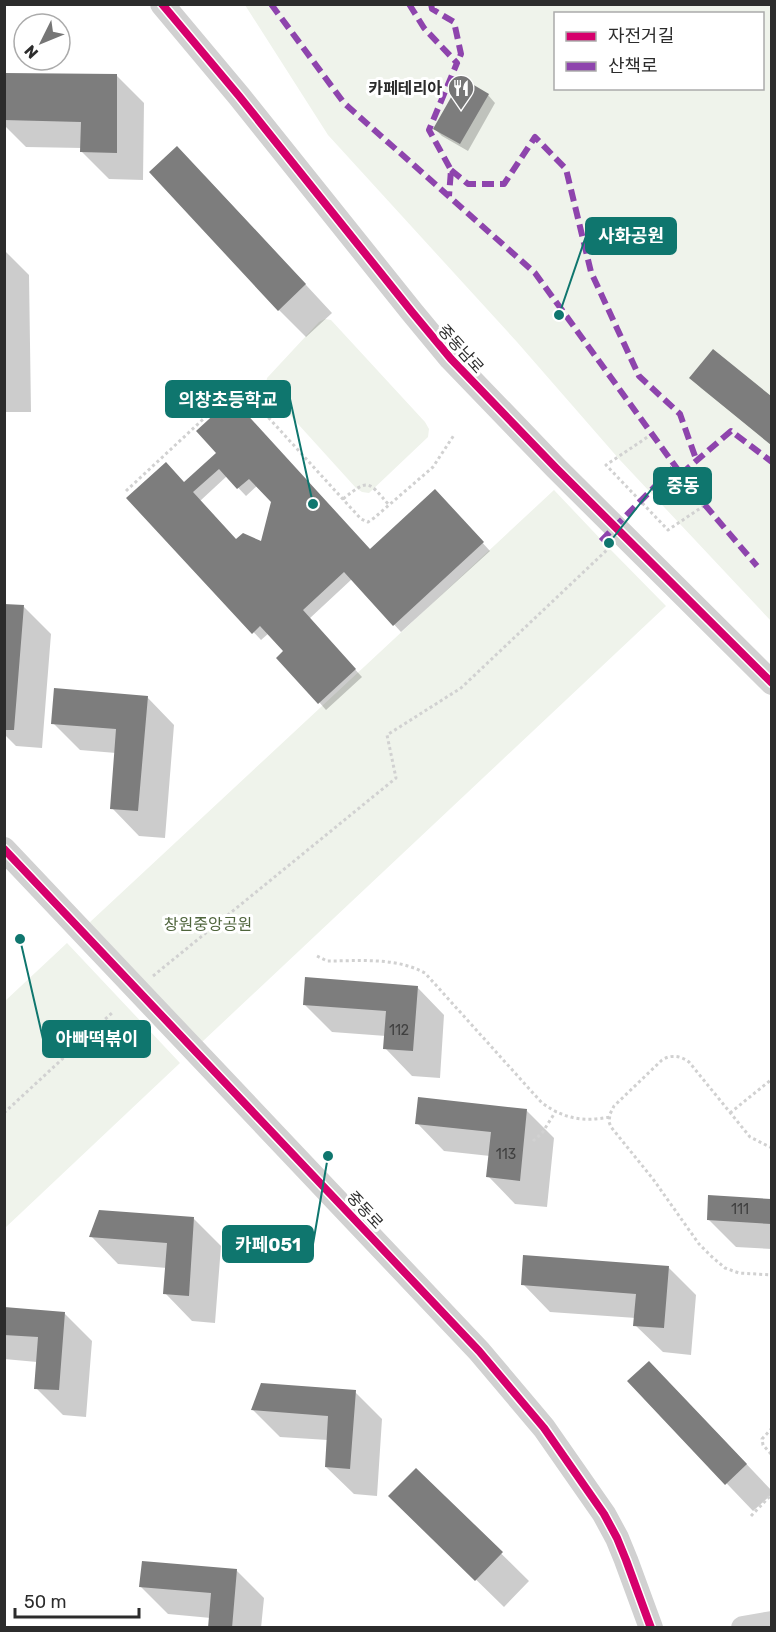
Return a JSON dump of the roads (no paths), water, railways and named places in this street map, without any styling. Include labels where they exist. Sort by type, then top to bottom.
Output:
[{"type":"street","name":"중동남로","points":[[162,4],[451,359],[556,468],[771,683]]},
{"type":"street","name":"중동남로","points":[[183,4],[415,294],[455,340],[560,449],[771,660]]},
{"type":"street","name":"중동로","points":[[4,849],[479,1351],[544,1428],[604,1514],[617,1538],[651,1628]]},
{"type":"street","points":[[743,1628],[771,1623]]},
{"type":"place","name":"카페테리아","points":[[461,111]]},
{"type":"place","name":"사화공원","points":[[559,315]]},
{"type":"place","name":"의창초등학교","points":[[313,504]]},
{"type":"place","name":"중동","points":[[609,543]]},
{"type":"place","name":"아빠떡볶이","points":[[20,939]]},
{"type":"place","name":"카페051","points":[[328,1156]]},
{"type":"park label","name":"창원중앙공원","points":[[208,924]]}]
